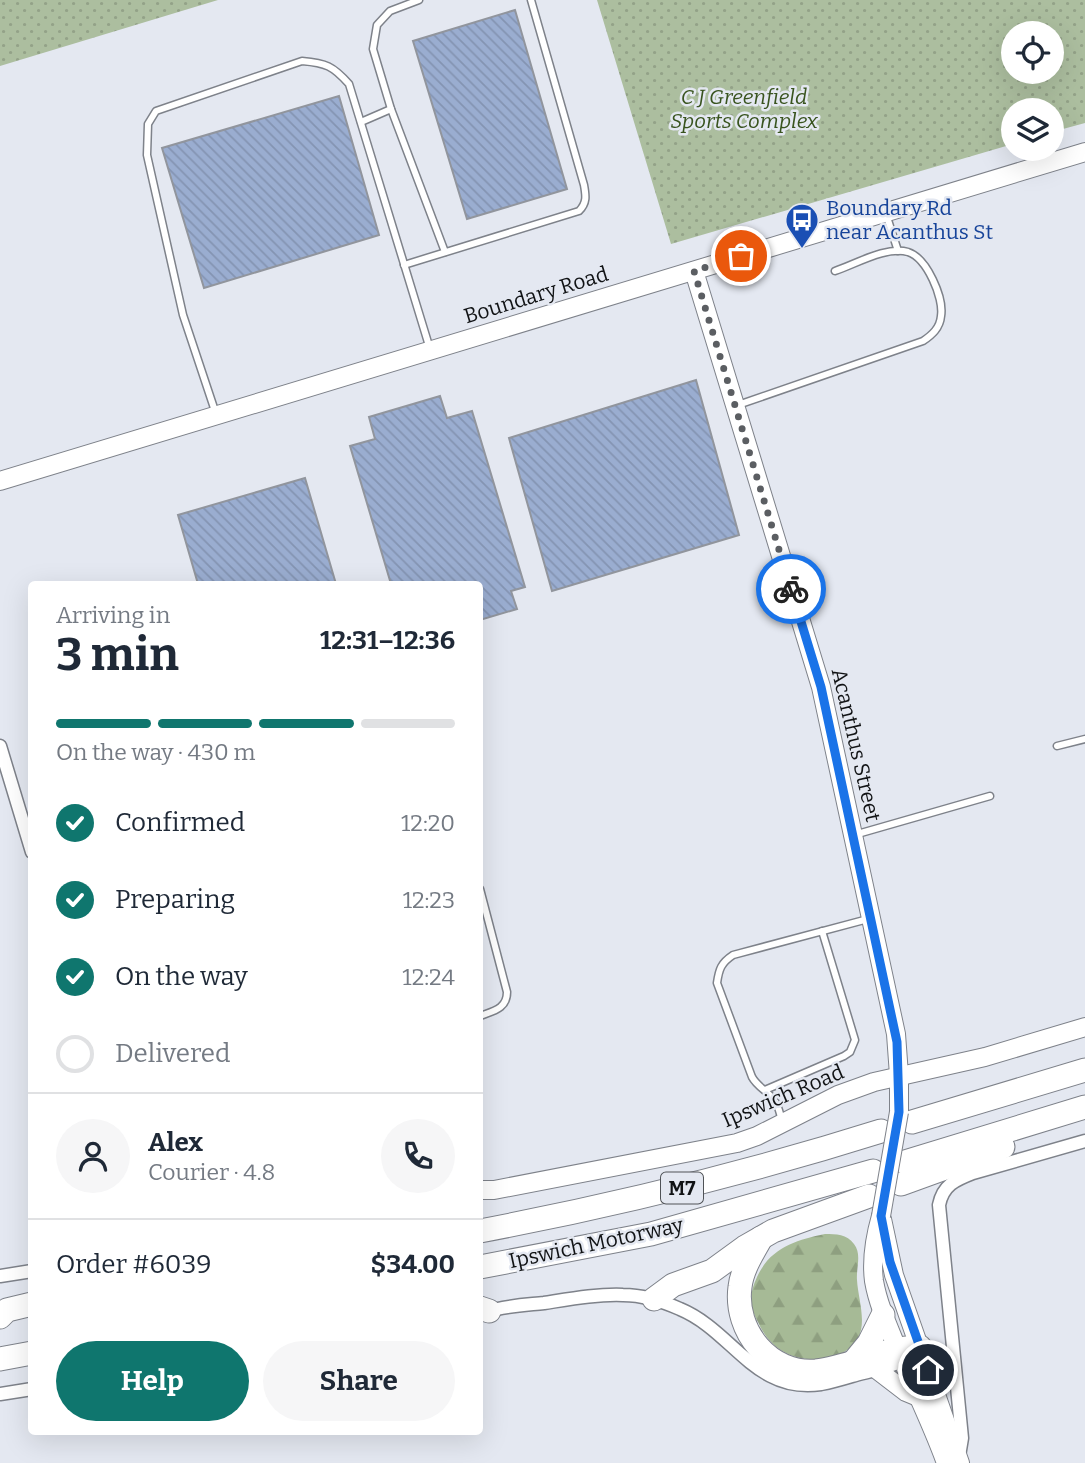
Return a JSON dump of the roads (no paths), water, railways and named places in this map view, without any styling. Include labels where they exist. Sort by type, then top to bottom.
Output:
[{"type":"highway","points":[[906,1117],[1085,1070]]},
{"type":"highway","points":[[903,1173],[1037,1134],[1051,1117],[1085,1107]]},
{"type":"highway","name":"Ipswich Motorway","points":[[483,1230],[692,1186],[755,1170],[881,1131]]},
{"type":"highway","name":"Ipswich Motorway","points":[[483,1266],[651,1234],[733,1213],[873,1171]]},
{"type":"highway","points":[[654,1299],[673,1285],[712,1271],[761,1238],[813,1215],[869,1196]]},
{"type":"highway","points":[[761,1238],[746,1265],[740,1287],[743,1319],[748,1335],[758,1348],[786,1367],[802,1371],[866,1364],[906,1352]]},
{"type":"highway","points":[[0,1319],[7,1310],[28,1305]]},
{"type":"highway","points":[[866,1364],[869,1343],[883,1315]]},
{"type":"highway","points":[[0,1319],[28,1316]]},
{"type":"highway","points":[[0,1359],[28,1354]]},
{"type":"highway","points":[[0,1369],[28,1365]]},
{"type":"street","name":"Boundary Road","points":[[0,481],[1085,152]]},
{"type":"street","name":"Acanthus Street","points":[[694,271],[821,687],[896,1034],[906,1117],[874,1242],[873,1261],[874,1281],[883,1315],[906,1352]]},
{"type":"street","points":[[0,746],[28,839]]},
{"type":"street","name":"Ipswich Road","points":[[484,1192],[726,1146],[757,1136],[838,1095],[899,1075],[985,1058],[1085,1027]]},
{"type":"street","points":[[955,1461],[962,1438],[939,1205],[942,1192],[957,1179],[973,1173],[1085,1141]]},
{"type":"street","points":[[881,1216],[906,1352],[918,1397],[955,1461]]},
{"type":"street","points":[[0,1276],[28,1272]]},
{"type":"street","points":[[483,1311],[623,1294],[654,1299],[681,1309],[708,1324],[749,1364],[772,1378],[796,1384],[822,1384],[866,1364],[906,1392],[918,1397]]},
{"type":"street","points":[[906,1352],[955,1461]]},
{"type":"street","points":[[0,1394],[28,1390]]},
{"type":"lane","points":[[419,0],[390,11],[377,25],[373,50],[391,109],[445,252]]},
{"type":"lane","points":[[404,265],[579,211],[584,205],[584,186],[531,0]]},
{"type":"lane","points":[[216,415],[183,315],[147,155],[148,124],[156,111],[302,61],[322,63],[336,69],[349,84],[430,351]]},
{"type":"lane","points":[[361,122],[391,109]]},
{"type":"lane","points":[[886,214],[898,251]]},
{"type":"lane","points":[[734,406],[923,341],[937,329],[941,317],[941,303],[926,266],[910,253],[885,253],[835,271]]},
{"type":"lane","points":[[1057,746],[1085,740]]},
{"type":"lane","points":[[853,836],[990,796]]},
{"type":"lane","points":[[483,901],[507,1000],[504,1006],[483,1015]]},
{"type":"lane","points":[[783,1123],[776,1102],[756,1085],[752,1077],[717,983],[718,971],[723,962],[733,955],[870,919]]},
{"type":"lane","points":[[765,1090],[844,1056],[853,1048],[855,1040],[822,931]]},
{"type":"place","name":"Boundary Rd near Acanthus St","points":[[802,250]]},
{"type":"park label","name":"C J Greenfield Sports Complex","points":[[744,109]]}]
